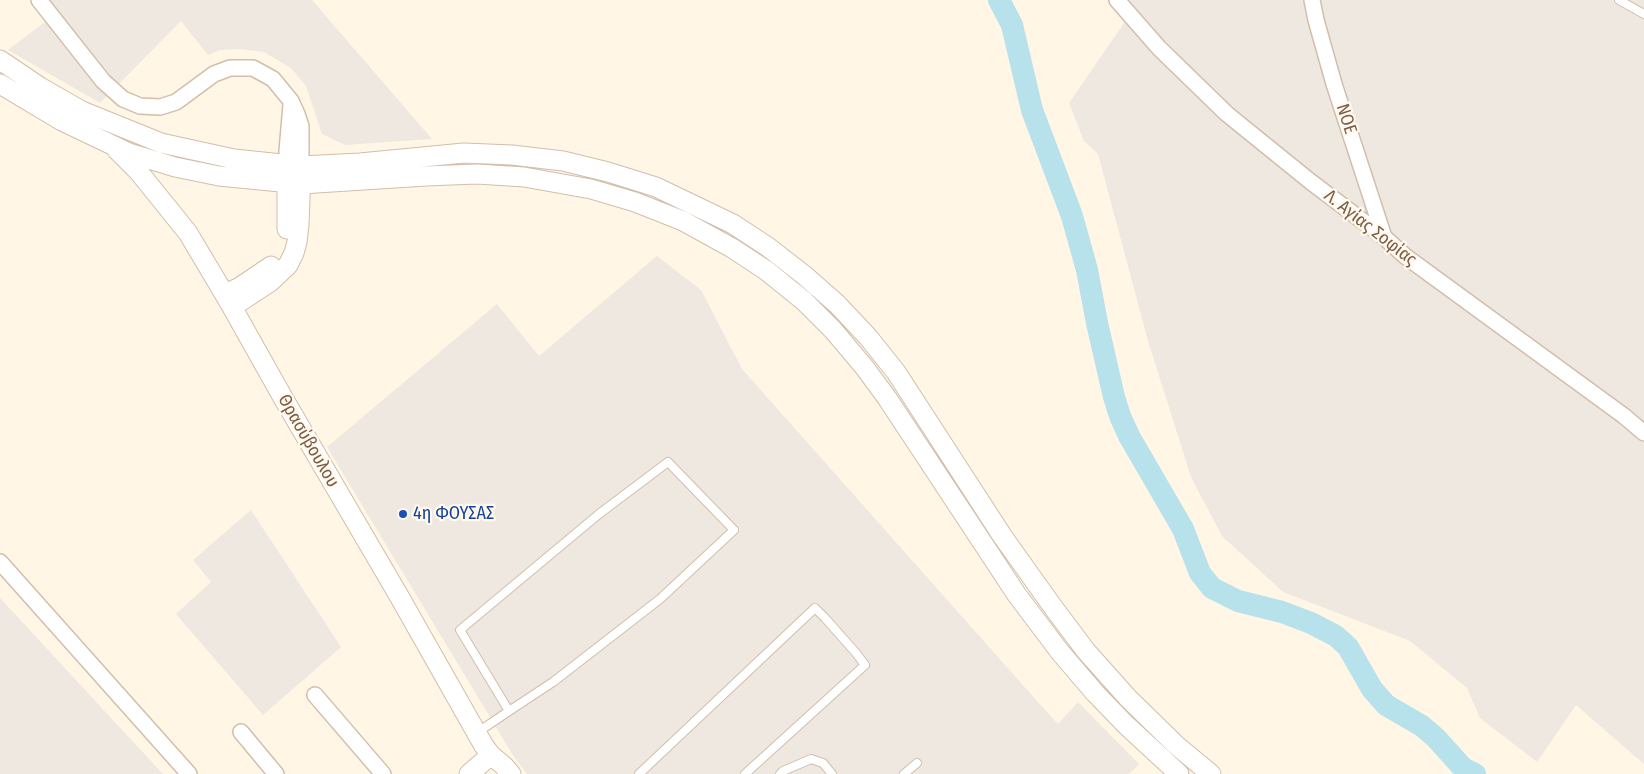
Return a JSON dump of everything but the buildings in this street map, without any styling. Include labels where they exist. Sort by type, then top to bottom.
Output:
[{"type":"street","points":[[39,0],[103,81],[123,99],[140,106],[160,108],[176,102],[214,74],[230,68],[253,68],[273,79],[291,101],[301,126],[294,175],[297,242],[294,253],[288,265],[270,282],[229,300]]},
{"type":"street","name":"Λ. Αγίας Σοφίας","points":[[1117,0],[1159,48],[1227,114],[1311,182],[1384,237],[1405,256],[1624,416],[1644,433]]},
{"type":"street","name":"NOE","points":[[1312,0],[1334,84],[1384,237]]},
{"type":"street","points":[[0,60],[40,87],[82,111],[162,143],[294,175],[360,163],[464,153],[512,156],[563,162],[608,172],[656,187],[733,224],[804,274],[837,304],[868,337],[896,372],[1003,537],[1086,651],[1128,698],[1176,745],[1211,774]]},
{"type":"street","points":[[0,84],[62,121],[129,153],[175,168],[219,176],[477,174],[524,177],[591,189],[635,202],[683,221],[732,248],[766,271],[804,301],[833,330],[888,398],[1011,587],[1060,652],[1094,693],[1178,774]]},
{"type":"street","name":"Θρασύβουλου","points":[[111,144],[138,171],[188,233],[229,300],[282,396],[491,755],[511,774]]},
{"type":"street","points":[[0,562],[189,774]]},
{"type":"street","points":[[315,695],[384,774]]},
{"type":"street","points":[[241,732],[276,774]]},
{"type":"street","points":[[469,774],[491,755]]},
{"type":"lane","points":[[1619,0],[1644,14]]},
{"type":"lane","points":[[478,732],[553,682],[660,599],[734,530],[668,462],[599,514],[460,630],[509,711]]},
{"type":"lane","points":[[640,774],[815,608],[865,665],[745,774]]},
{"type":"lane","points":[[780,774],[810,759],[823,763],[832,774]]},
{"type":"lane","points":[[904,774],[917,763]]},
{"type":"shaded area","points":[[49,0],[312,0],[432,139],[345,145],[322,134],[306,86],[291,68],[264,52],[239,49],[220,50],[208,55],[181,21],[100,103],[8,50],[58,12]]},
{"type":"shaded area","points":[[1124,0],[1644,0],[1644,764],[1576,705],[1537,762],[1480,718],[1467,688],[1410,641],[1283,592],[1222,536],[1191,477],[1148,341],[1098,154],[1084,141],[1069,103],[1133,10]]},
{"type":"shaded area","points":[[657,256],[701,290],[742,369],[1037,701],[1058,724],[1078,702],[1139,764],[1129,774],[527,774],[514,757],[327,447],[497,304],[539,356]]},
{"type":"shaded area","points":[[251,510],[341,647],[263,715],[176,614],[211,582],[193,560]]},
{"type":"shaded area","points":[[0,598],[163,774],[0,774]]},
{"type":"waterway","points":[[999,0],[1012,25],[1032,110],[1072,216],[1087,270],[1097,323],[1120,416],[1129,436],[1183,529],[1200,573],[1212,588],[1238,601],[1282,612],[1311,623],[1336,636],[1348,647],[1372,689],[1386,705],[1422,726],[1436,738],[1463,768],[1475,774]]},
{"type":"place","name":"4η ΦΟΥΣΑΣ","points":[[403,514]]}]
